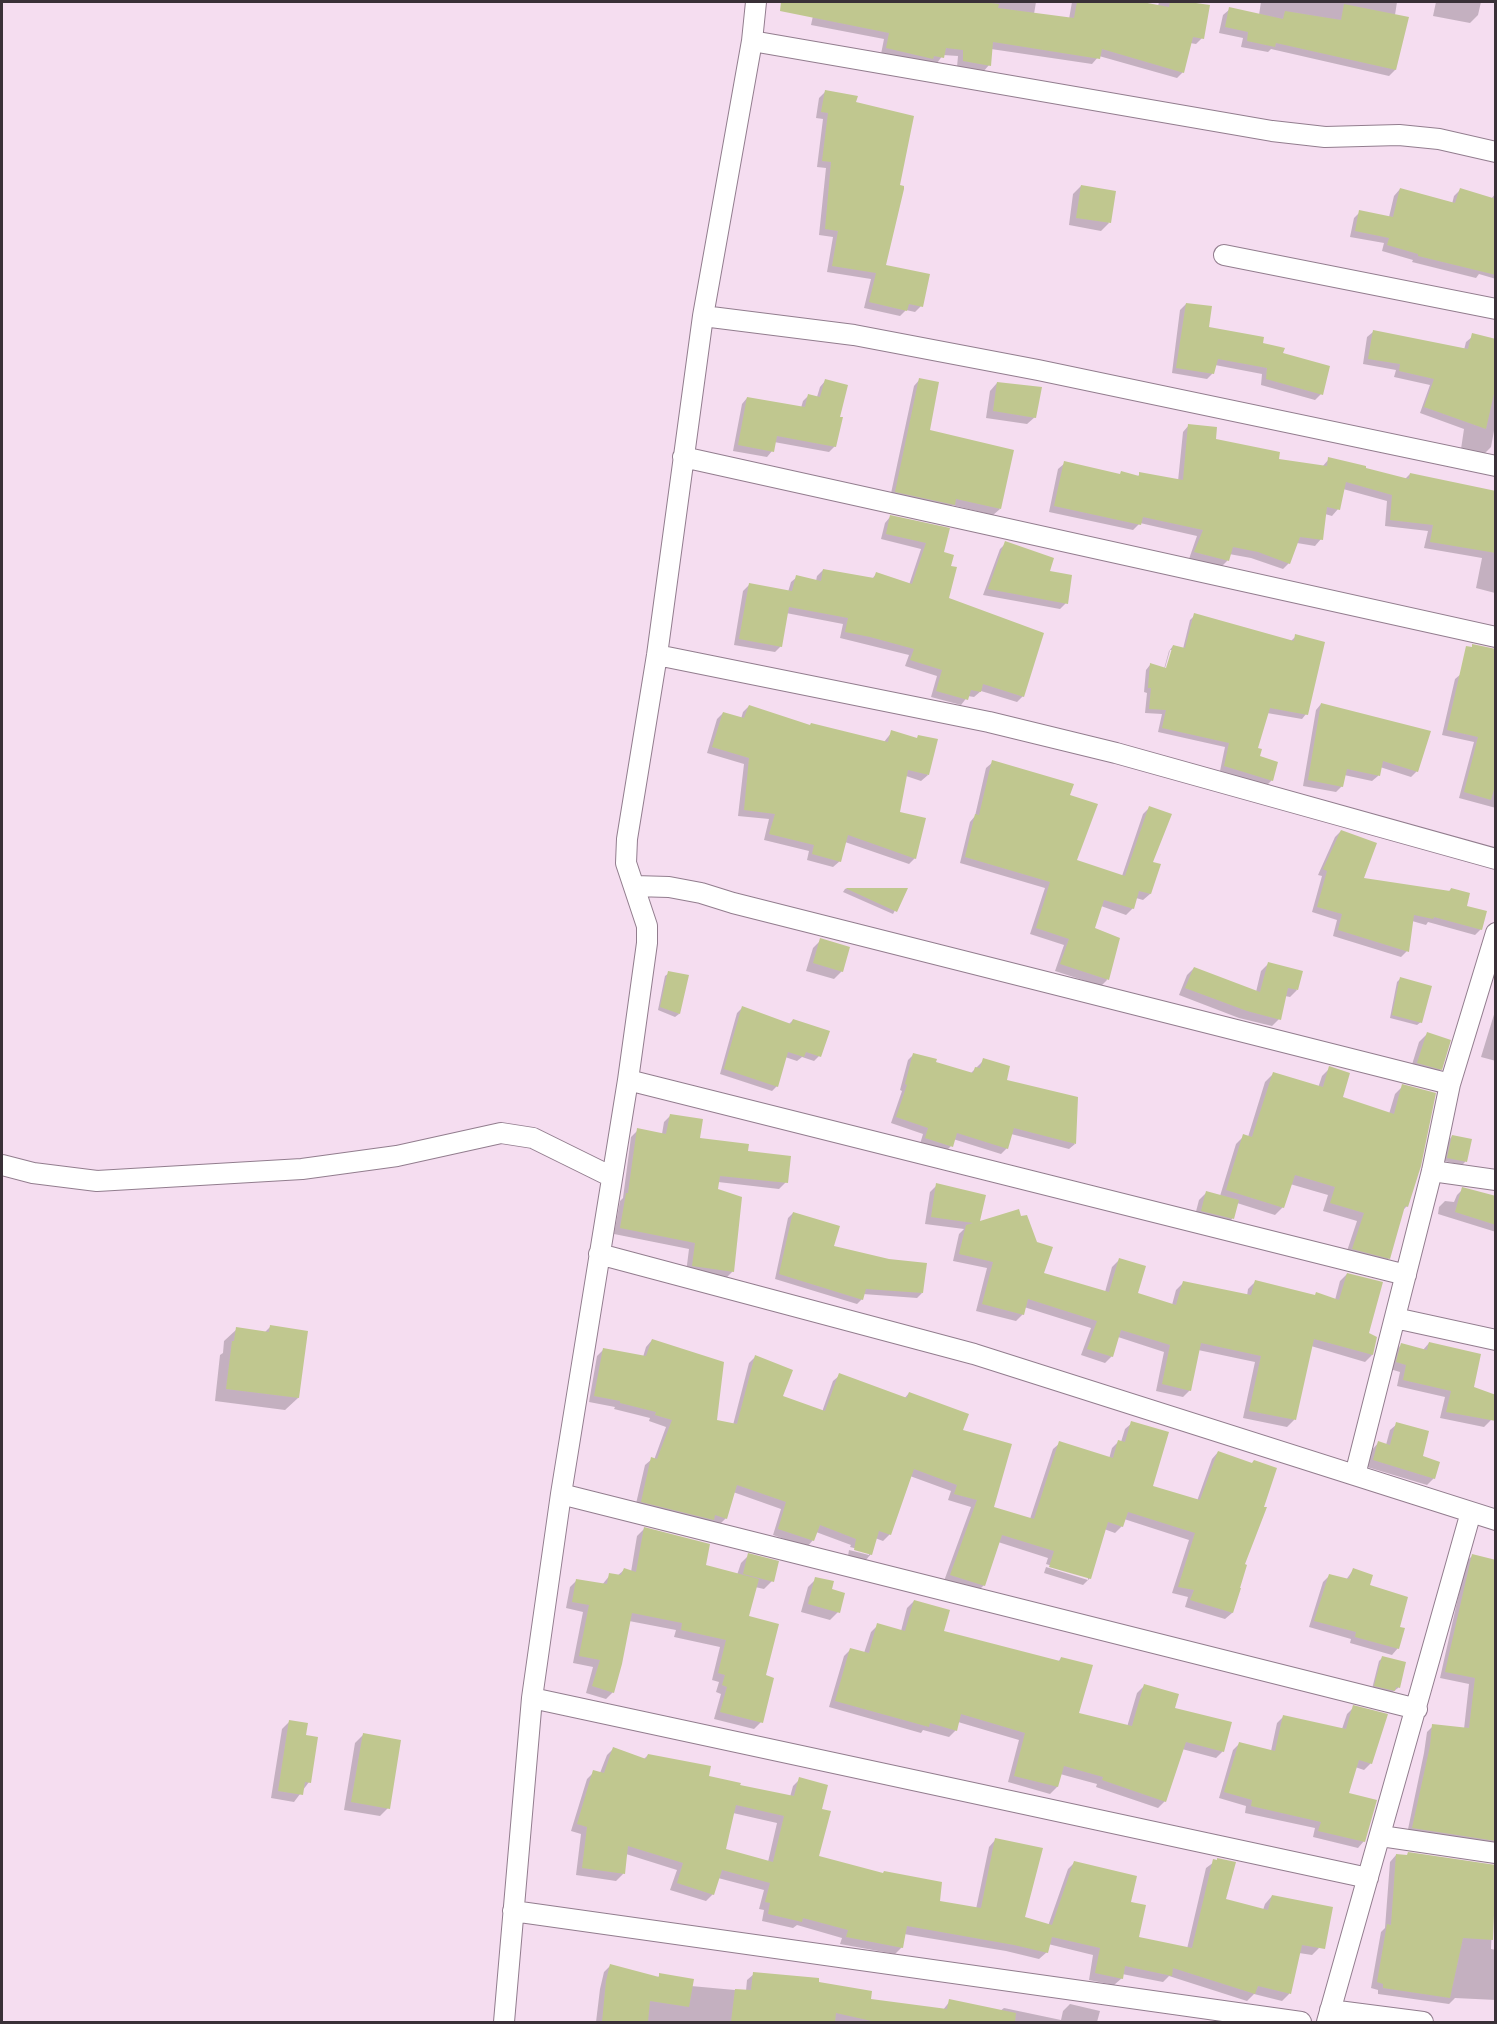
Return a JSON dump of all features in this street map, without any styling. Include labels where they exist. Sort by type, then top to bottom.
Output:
[{"type":"street","points":[[504,2022],[532,1698],[561,1494],[628,1080],[647,943],[647,926],[626,863],[627,839],[657,655],[703,316],[752,41],[756,2]]},
{"type":"street","points":[[752,41],[1272,131],[1325,137],[1399,135],[1439,139],[1496,152]]},
{"type":"street","points":[[1224,255],[1496,309]]},
{"type":"street","points":[[703,316],[854,335],[1038,370],[1496,466]]},
{"type":"street","points":[[683,457],[1496,636]]},
{"type":"street","points":[[657,655],[1024,731],[1116,753],[1496,859]]},
{"type":"street","points":[[634,886],[669,887],[701,893],[1450,1084]]},
{"type":"street","points":[[1355,1475],[1432,1171],[1450,1084],[1490,974],[1496,933]]},
{"type":"street","points":[[628,1080],[1406,1275]]},
{"type":"street","points":[[2,1165],[33,1173],[98,1181],[302,1169],[397,1156],[501,1132],[533,1138],[612,1177]]},
{"type":"street","points":[[1432,1171],[1496,1180]]},
{"type":"street","points":[[599,1254],[974,1354],[1496,1520]]},
{"type":"street","points":[[1395,1318],[1496,1340]]},
{"type":"street","points":[[561,1494],[1417,1709]]},
{"type":"street","points":[[1423,2022],[1328,2016],[1381,1836],[1471,1512]]},
{"type":"street","points":[[532,1698],[1368,1878]]},
{"type":"street","points":[[1381,1836],[1496,1853]]},
{"type":"street","points":[[513,1911],[1301,2022]]},
{"type":"building","points":[[781,2],[983,2],[999,4],[998,8],[1074,18],[1077,2],[1142,2],[1169,7],[1170,2],[1210,5],[1204,39],[1193,37],[1184,73],[1102,49],[1100,59],[993,42],[991,66],[963,61],[963,50],[946,48],[944,58],[934,56],[933,59],[886,48],[889,33],[780,11]]},
{"type":"building","points":[[1344,4],[1409,17],[1396,70],[1276,43],[1275,47],[1247,41],[1248,32],[1225,27],[1229,7],[1283,19],[1285,11],[1341,20]]},
{"type":"building","points":[[825,90],[858,96],[856,102],[914,116],[900,185],[904,186],[904,189],[886,265],[930,274],[923,307],[909,304],[907,311],[869,302],[876,273],[832,266],[838,231],[825,229],[831,162],[822,161],[828,113],[821,112]]},
{"type":"building","points":[[1081,185],[1116,191],[1111,223],[1076,218]]},
{"type":"building","points":[[1400,188],[1455,203],[1460,188],[1496,199],[1496,275],[1418,256],[1418,254],[1387,245],[1389,238],[1355,231],[1359,210],[1393,217]]},
{"type":"building","points":[[1186,303],[1212,306],[1209,327],[1264,337],[1263,343],[1285,348],[1283,353],[1330,366],[1323,395],[1266,379],[1267,368],[1218,359],[1214,374],[1176,368]]},
{"type":"building","points":[[1373,330],[1468,349],[1472,333],[1496,339],[1496,385],[1486,429],[1424,407],[1434,379],[1399,371],[1400,364],[1368,359]]},
{"type":"building","points":[[919,378],[939,382],[930,430],[1014,450],[1001,509],[956,499],[955,505],[895,492]]},
{"type":"building","points":[[825,379],[848,385],[836,447],[777,436],[774,452],[738,445],[747,397],[805,407],[808,394],[820,397]]},
{"type":"building","points":[[997,382],[1042,387],[1036,418],[993,411]]},
{"type":"building","points":[[1188,424],[1217,427],[1216,439],[1280,452],[1279,459],[1327,466],[1328,457],[1409,479],[1410,473],[1496,491],[1496,553],[1430,542],[1433,525],[1390,520],[1392,495],[1346,482],[1340,510],[1327,507],[1323,540],[1300,537],[1290,564],[1258,552],[1233,547],[1229,561],[1194,552],[1203,530],[1143,517],[1141,525],[1054,506],[1064,461],[1120,474],[1121,471],[1139,476],[1139,472],[1183,480]]},
{"type":"building","points":[[890,515],[950,528],[944,552],[954,555],[951,566],[957,567],[949,598],[1044,633],[1024,697],[983,684],[981,692],[971,690],[968,700],[936,691],[942,670],[910,660],[914,649],[845,632],[848,618],[789,607],[782,647],[739,639],[749,583],[792,591],[796,575],[821,581],[823,569],[874,578],[876,572],[912,584],[926,543],[886,534]]},
{"type":"building","points":[[1005,541],[1054,558],[1050,571],[1072,575],[1068,604],[988,589]]},
{"type":"building","points":[[1194,613],[1294,641],[1295,634],[1325,642],[1308,715],[1270,708],[1258,748],[1262,749],[1260,756],[1278,762],[1273,781],[1224,766],[1229,743],[1162,728],[1166,710],[1149,709],[1150,663],[1166,668],[1173,645],[1185,648]]},
{"type":"building","points":[[1472,644],[1496,649],[1496,783],[1491,800],[1464,792],[1478,737],[1447,730],[1466,646],[1472,647]]},
{"type":"building","points":[[1321,703],[1431,731],[1418,772],[1383,761],[1380,776],[1347,769],[1343,787],[1308,780]]},
{"type":"building","points":[[749,705],[810,725],[811,723],[888,742],[891,730],[917,738],[918,735],[938,739],[929,775],[908,770],[900,812],[926,818],[916,859],[848,835],[841,862],[812,854],[814,845],[769,834],[775,814],[744,810],[749,758],[712,747],[723,712],[744,718]]},
{"type":"building","points":[[992,760],[1074,784],[1070,795],[1098,804],[1077,860],[1125,876],[1149,806],[1172,814],[1153,862],[1161,864],[1151,894],[1139,891],[1134,909],[1104,900],[1095,928],[1120,938],[1109,980],[1060,964],[1069,939],[1036,928],[1050,882],[965,857],[975,814],[979,815]]},
{"type":"building","points":[[1341,830],[1377,843],[1364,878],[1450,891],[1451,888],[1470,893],[1467,906],[1487,911],[1482,930],[1434,917],[1433,919],[1414,915],[1409,952],[1338,930],[1342,914],[1317,907],[1327,871],[1323,869]]},
{"type":"building","points":[[845,888],[908,888],[897,912]]},
{"type":"building","points":[[820,938],[850,947],[843,972],[813,963]]},
{"type":"building","points":[[1268,962],[1303,971],[1298,990],[1288,988],[1281,1020],[1247,1011],[1185,988],[1194,967],[1260,992]]},
{"type":"building","points":[[668,971],[689,975],[680,1014],[660,1007]]},
{"type":"building","points":[[1400,977],[1432,986],[1422,1023],[1392,1015]]},
{"type":"building","points":[[742,1006],[791,1024],[793,1019],[830,1031],[821,1057],[806,1052],[804,1057],[788,1052],[778,1087],[724,1069]]},
{"type":"building","points":[[1427,1032],[1451,1040],[1442,1070],[1417,1063]]},
{"type":"building","points":[[913,1053],[937,1059],[936,1062],[973,1073],[975,1067],[980,1068],[983,1058],[1010,1066],[1007,1080],[1078,1097],[1076,1144],[1014,1128],[1008,1149],[957,1133],[953,1147],[925,1138],[928,1128],[896,1117],[907,1085],[905,1084]]},
{"type":"building","points":[[1329,1066],[1350,1073],[1343,1097],[1394,1114],[1402,1084],[1436,1093],[1421,1166],[1408,1207],[1405,1206],[1390,1259],[1352,1249],[1364,1213],[1330,1203],[1335,1187],[1295,1175],[1284,1208],[1226,1190],[1243,1134],[1252,1137],[1273,1072],[1323,1087]]},
{"type":"building","points":[[670,1114],[703,1119],[700,1138],[749,1144],[748,1151],[791,1156],[788,1183],[720,1176],[718,1189],[742,1197],[734,1272],[692,1266],[695,1243],[620,1228],[626,1193],[628,1193],[637,1128],[666,1134]]},
{"type":"building","points":[[1452,1135],[1472,1139],[1467,1162],[1447,1158]]},
{"type":"building","points":[[936,1183],[986,1195],[980,1221],[1019,1209],[1021,1216],[1027,1215],[1037,1242],[1053,1247],[1044,1273],[1109,1292],[1119,1258],[1146,1266],[1138,1293],[1176,1305],[1183,1281],[1251,1295],[1255,1280],[1315,1295],[1316,1292],[1339,1300],[1347,1273],[1383,1282],[1369,1333],[1377,1337],[1373,1355],[1314,1339],[1296,1420],[1249,1411],[1261,1356],[1201,1343],[1191,1391],[1162,1384],[1170,1345],[1121,1330],[1113,1357],[1087,1349],[1097,1321],[1028,1299],[1024,1315],[982,1304],[993,1262],[959,1254],[966,1225],[973,1223],[931,1217]]},
{"type":"building","points":[[1462,1187],[1496,1196],[1496,1225],[1455,1212]]},
{"type":"building","points":[[1206,1191],[1239,1200],[1234,1219],[1201,1211]]},
{"type":"building","points":[[793,1212],[840,1226],[834,1246],[889,1259],[927,1263],[923,1293],[866,1289],[863,1300],[779,1274]]},
{"type":"building","points":[[270,1325],[308,1331],[299,1398],[226,1389],[236,1327],[269,1332]]},
{"type":"building","points":[[652,1339],[724,1362],[717,1420],[737,1424],[755,1355],[793,1370],[783,1396],[825,1411],[839,1373],[907,1398],[909,1392],[969,1414],[963,1430],[1012,1444],[994,1507],[1034,1519],[1059,1441],[1113,1458],[1118,1440],[1125,1442],[1131,1421],[1169,1432],[1153,1486],[1200,1500],[1218,1451],[1252,1463],[1254,1460],[1277,1468],[1264,1507],[1267,1507],[1245,1564],[1247,1565],[1233,1613],[1190,1600],[1194,1590],[1178,1587],[1195,1533],[1128,1512],[1123,1527],[1108,1522],[1091,1579],[1049,1567],[1054,1551],[1002,1535],[985,1586],[950,1575],[977,1500],[954,1494],[957,1485],[914,1469],[891,1535],[879,1531],[872,1555],[854,1550],[856,1539],[820,1525],[814,1541],[778,1529],[786,1502],[737,1485],[727,1519],[715,1515],[714,1520],[641,1502],[651,1457],[657,1459],[672,1420],[655,1415],[656,1412],[594,1396],[603,1348],[646,1356]]},
{"type":"building","points":[[1429,1342],[1481,1354],[1474,1387],[1496,1395],[1496,1421],[1446,1412],[1451,1391],[1403,1380],[1406,1365],[1396,1362],[1401,1343],[1427,1350]]},
{"type":"building","points":[[1396,1422],[1429,1431],[1423,1456],[1440,1462],[1435,1479],[1373,1460],[1378,1441],[1390,1445]]},
{"type":"building","points":[[644,1527],[710,1544],[706,1565],[759,1579],[749,1616],[779,1624],[766,1675],[774,1678],[763,1723],[720,1712],[727,1687],[722,1685],[725,1675],[718,1673],[726,1640],[681,1630],[682,1623],[632,1613],[614,1693],[592,1686],[600,1660],[579,1656],[589,1605],[572,1602],[576,1579],[607,1584],[609,1573],[621,1575],[624,1568],[636,1572]]},
{"type":"building","points":[[748,1553],[779,1561],[774,1582],[743,1574]]},
{"type":"building","points":[[1472,1554],[1496,1560],[1496,1841],[1412,1828],[1430,1746],[1432,1724],[1469,1728],[1475,1678],[1445,1672]]},
{"type":"building","points":[[1353,1568],[1373,1575],[1370,1585],[1408,1597],[1400,1627],[1405,1628],[1399,1649],[1355,1637],[1356,1632],[1314,1621],[1329,1574],[1349,1579]]},
{"type":"building","points":[[815,1577],[834,1581],[832,1589],[845,1593],[840,1613],[808,1604]]},
{"type":"building","points":[[914,1600],[950,1610],[944,1631],[1060,1661],[1061,1657],[1093,1665],[1079,1713],[1132,1726],[1144,1684],[1179,1694],[1175,1708],[1232,1722],[1224,1752],[1186,1742],[1166,1802],[1102,1780],[1103,1777],[1064,1766],[1058,1787],[1014,1776],[1025,1733],[961,1714],[957,1731],[930,1723],[929,1727],[835,1701],[850,1648],[869,1653],[877,1623],[905,1631]]},
{"type":"building","points":[[1382,1656],[1406,1662],[1400,1688],[1396,1687],[1395,1691],[1374,1686]]},
{"type":"building","points":[[1353,1705],[1388,1714],[1372,1764],[1359,1760],[1349,1793],[1377,1800],[1365,1842],[1318,1831],[1321,1822],[1251,1806],[1252,1800],[1224,1792],[1239,1742],[1275,1751],[1283,1715],[1346,1729]]},
{"type":"building","points":[[289,1720],[308,1723],[306,1735],[318,1737],[311,1783],[305,1782],[303,1795],[278,1791]]},
{"type":"building","points":[[363,1733],[401,1740],[390,1809],[351,1802]]},
{"type":"building","points":[[613,1747],[646,1759],[648,1754],[711,1766],[709,1776],[794,1796],[799,1777],[828,1785],[822,1809],[831,1811],[819,1856],[883,1873],[884,1871],[942,1882],[940,1901],[981,1908],[995,1838],[1043,1848],[1025,1917],[1052,1925],[1074,1861],[1137,1876],[1131,1902],[1146,1905],[1139,1937],[1192,1948],[1213,1859],[1236,1862],[1226,1899],[1268,1910],[1272,1895],[1333,1907],[1325,1949],[1302,1945],[1291,1994],[1258,1986],[1255,1994],[1173,1968],[1172,1976],[1125,1966],[1123,1979],[1095,1973],[1100,1948],[1052,1937],[1048,1953],[907,1926],[903,1948],[846,1937],[848,1930],[803,1918],[802,1922],[768,1914],[770,1903],[765,1902],[770,1883],[722,1870],[714,1895],[677,1883],[683,1863],[628,1846],[625,1874],[582,1868],[587,1827],[577,1824],[593,1770],[604,1773]],"holes":[[[736,1805],[784,1816],[773,1862],[726,1849]]]},
{"type":"building","points":[[1408,1852],[1496,1865],[1493,1940],[1463,1938],[1450,1998],[1383,1988],[1383,1984],[1377,1982],[1387,1924],[1391,1925],[1396,1854],[1407,1855]]},
{"type":"building","points":[[610,1964],[659,1977],[659,1973],[694,1979],[689,2007],[650,2001],[648,2022],[602,2022]]},
{"type":"building","points":[[753,1972],[819,1978],[819,1982],[872,1991],[871,1999],[947,2009],[949,1999],[1016,2013],[1015,2022],[876,2022],[836,2013],[835,2022],[731,2022],[735,1989],[751,1990]]}]
